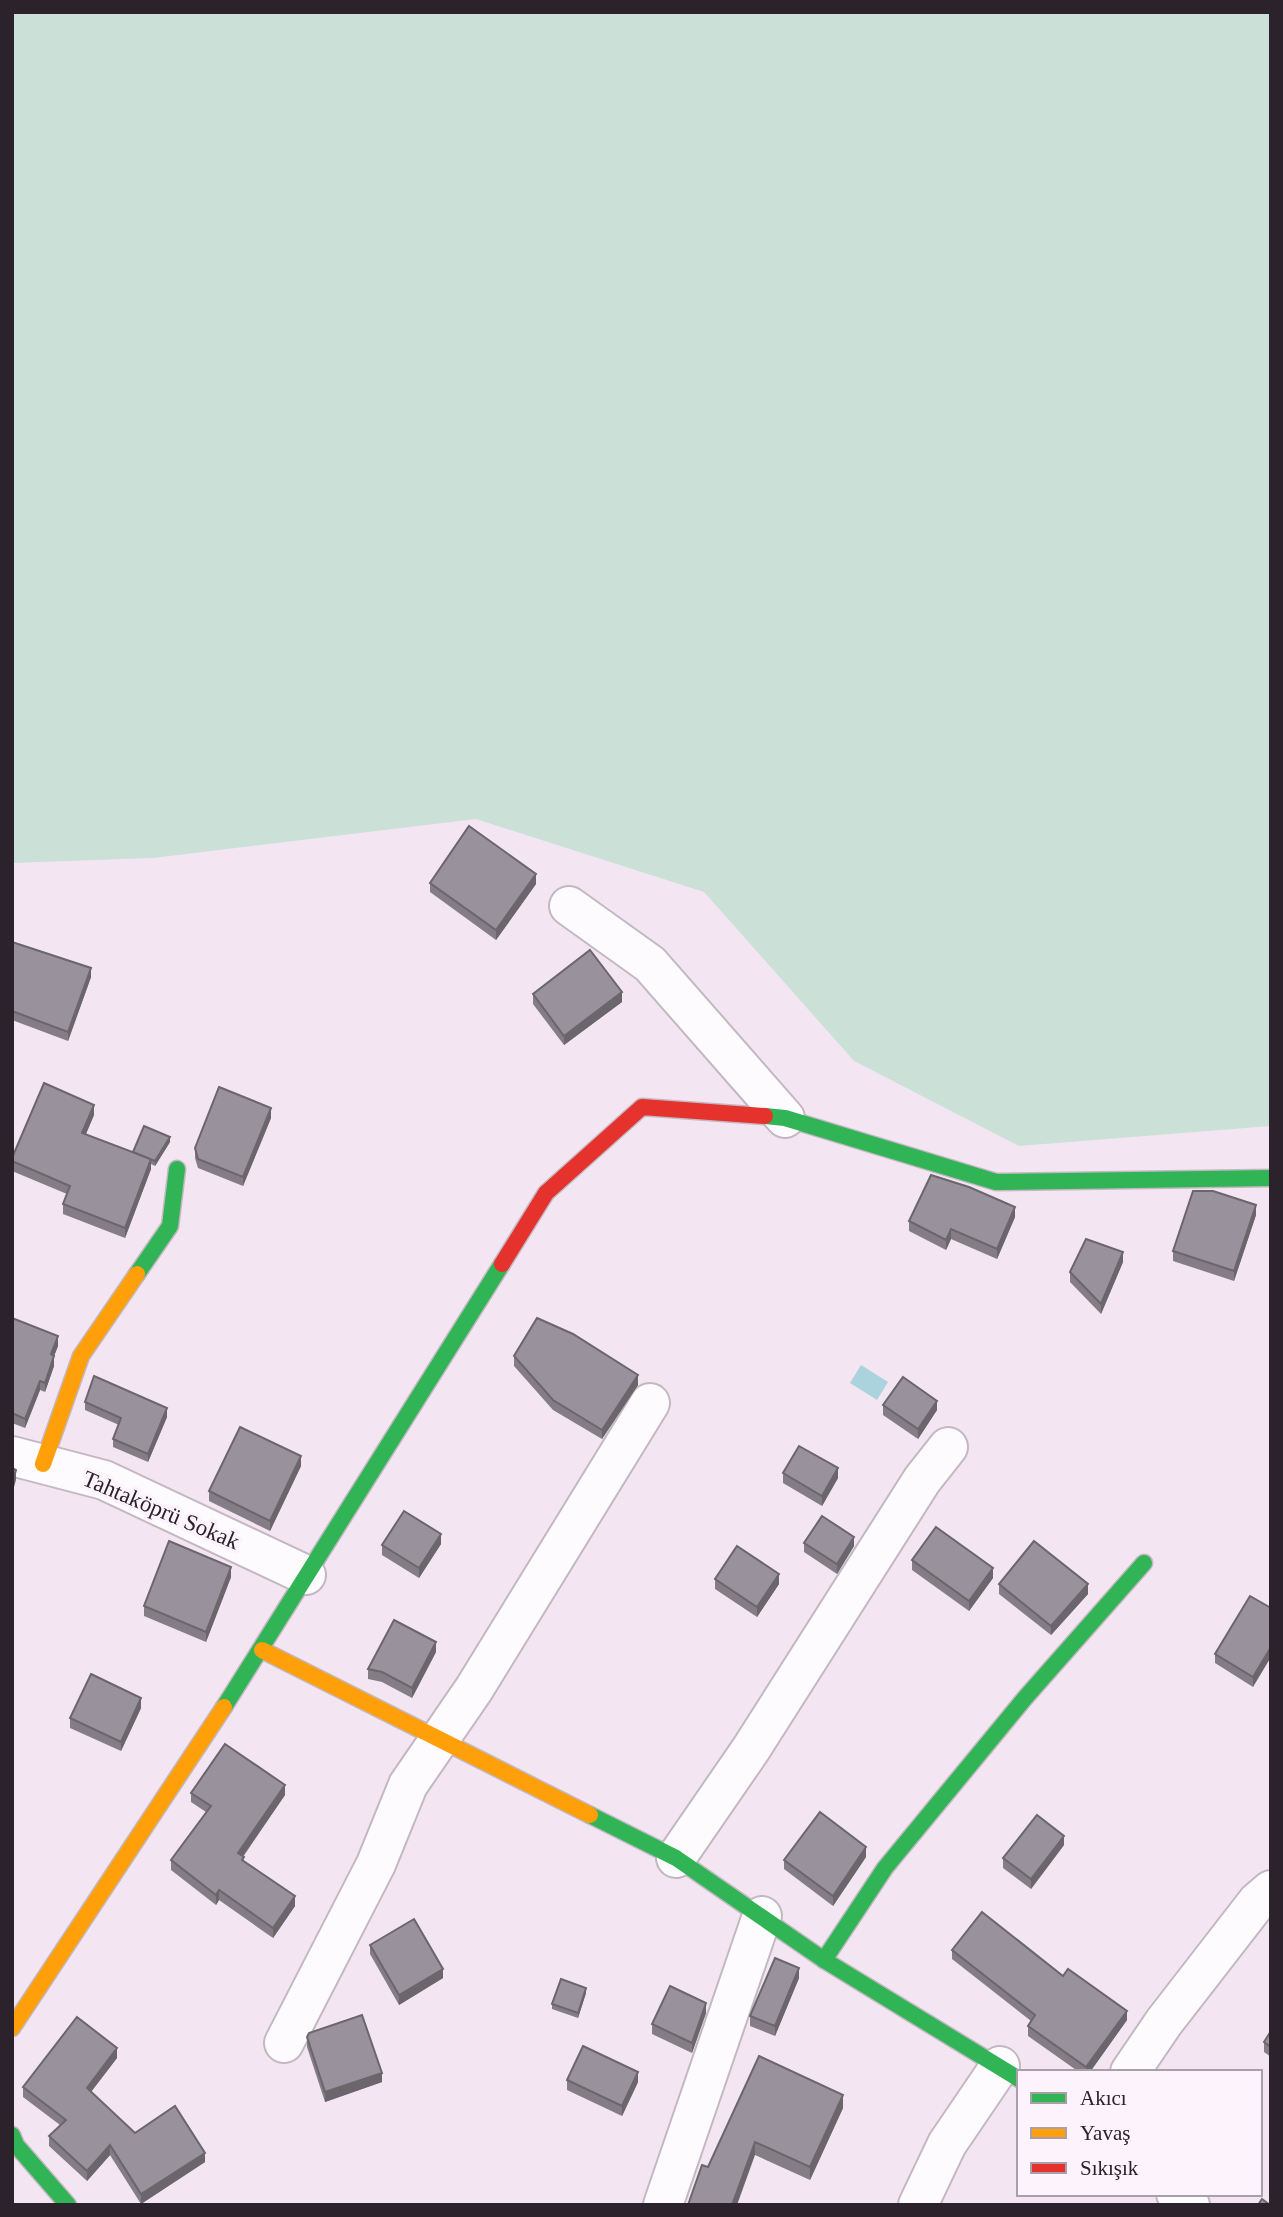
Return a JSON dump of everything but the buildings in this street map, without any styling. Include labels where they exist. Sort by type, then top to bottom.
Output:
[{"type":"street","points":[[569,906],[650,964],[785,1118]]},
{"type":"street","points":[[16,2011],[262,1650],[306,1575],[546,1193],[642,1107],[785,1118],[996,1182],[1271,1178]]},
{"type":"street","points":[[28,1460],[81,1356],[170,1226],[177,1169]]},
{"type":"street","points":[[284,2043],[376,1864],[408,1785],[440,1739],[650,1402]]},
{"type":"street","points":[[676,1858],[751,1749],[922,1480],[948,1447]]},
{"type":"street","name":"Tahtaköprü Sokak","points":[[28,1460],[104,1480],[306,1575]]},
{"type":"street","points":[[824,1960],[885,1868],[1025,1698],[1144,1563]]},
{"type":"street","points":[[262,1650],[676,1858],[824,1960],[1009,2072],[947,2144],[918,2205]]},
{"type":"street","points":[[1131,2070],[1164,2022],[1256,1902],[1271,1890]]},
{"type":"street","points":[[663,2205],[762,1916]]},
{"type":"street","points":[[13,2143],[68,2205]]},
{"type":"green space","points":[[12,12],[1271,12],[1271,1126],[1019,1146],[854,1061],[704,892],[476,819],[153,858],[12,863]]},
{"type":"water","points":[[861,1365],[888,1382],[877,1400],[850,1383]]},
{"type":"traffic: fast","points":[[765,1116],[785,1118],[996,1182],[1271,1178]]},
{"type":"traffic: fast","points":[[137,1274],[170,1226],[177,1169]]},
{"type":"traffic: fast","points":[[224,1707],[502,1264]]},
{"type":"traffic: fast","points":[[824,1960],[885,1868],[1025,1698],[1144,1563]]},
{"type":"traffic: fast","points":[[590,1815],[676,1858],[824,1960],[1017,2078]]},
{"type":"traffic: fast","points":[[12,2135],[16,2145],[68,2205]]},
{"type":"traffic: slow","points":[[43,1464],[81,1356],[137,1274]]},
{"type":"traffic: slow","points":[[262,1650],[590,1815]]},
{"type":"traffic: slow","points":[[12,2028],[224,1707]]},
{"type":"traffic: jam","points":[[502,1264],[546,1193],[642,1107],[765,1116]]}]
